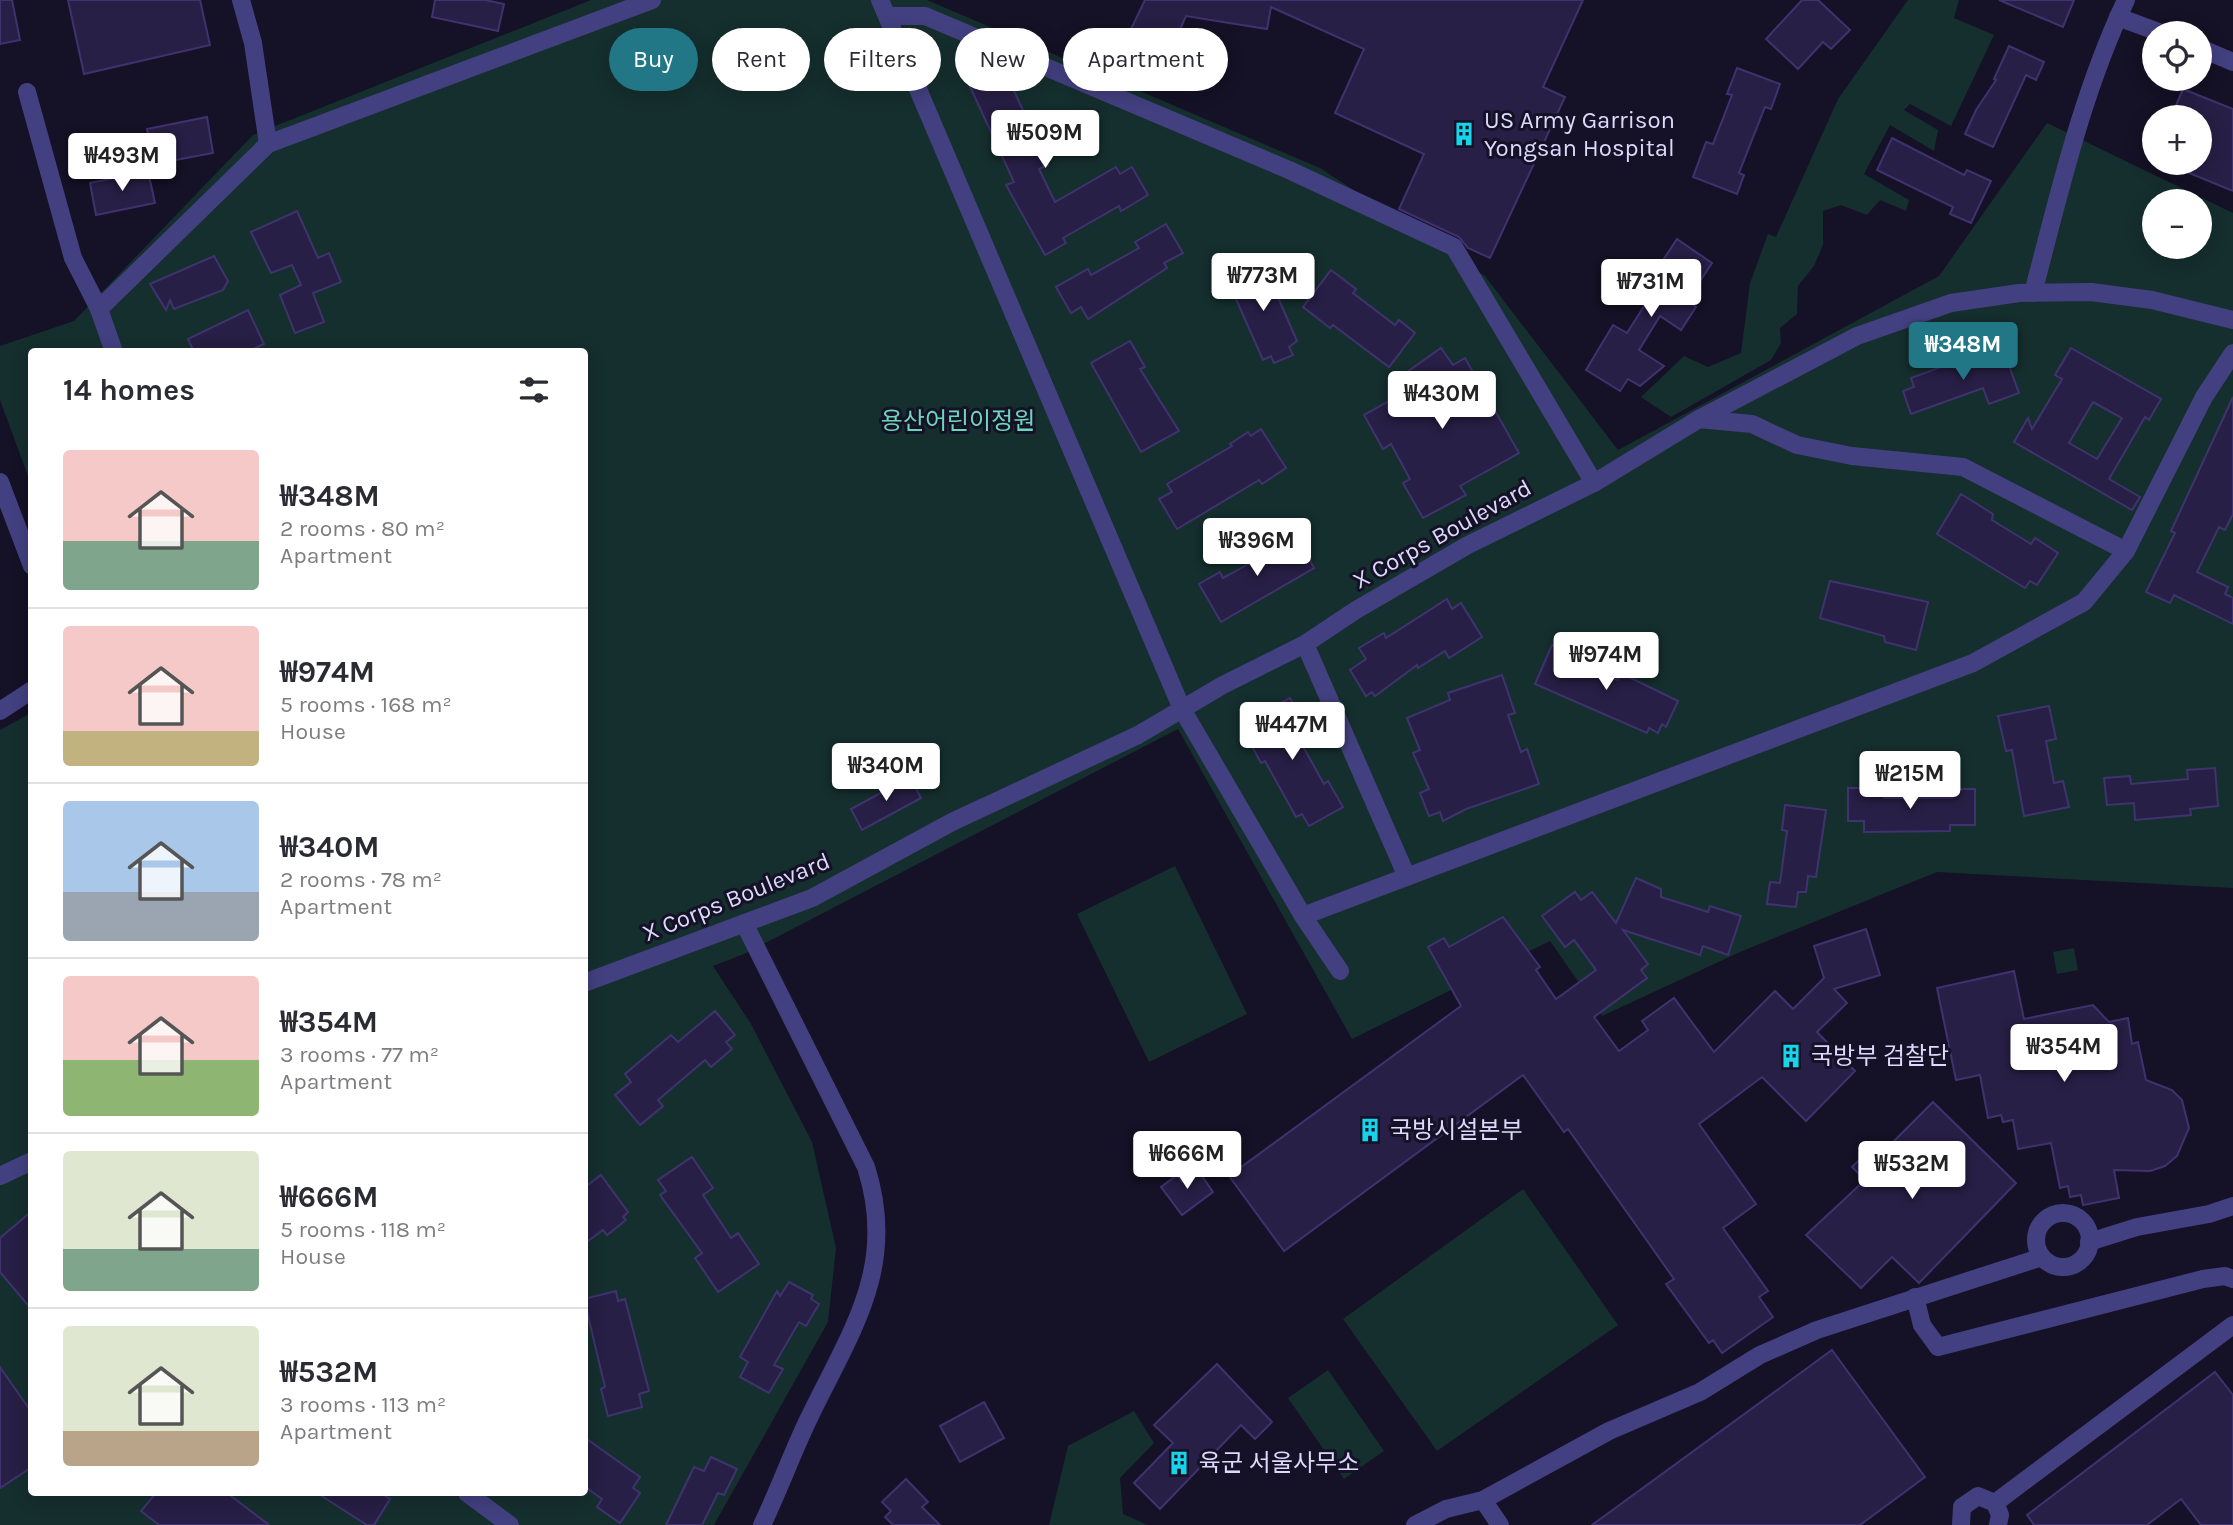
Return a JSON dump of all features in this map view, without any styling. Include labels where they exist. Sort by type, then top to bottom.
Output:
[{"type":"street","points":[[241,0],[253,43],[268,144]]},
{"type":"street","points":[[99,309],[268,144],[652,0]]},
{"type":"street","points":[[883,8],[925,16],[1289,170],[1454,247],[1594,483]]},
{"type":"street","points":[[883,8],[1182,709],[1303,916],[1339,971]]},
{"type":"street","points":[[2033,293],[2071,146],[2122,8],[2142,21]]},
{"type":"street","points":[[2212,53],[2233,62]]},
{"type":"street","points":[[27,92],[73,258],[99,309],[113,348]]},
{"type":"street","name":"X Corps Boulevard","points":[[588,982],[812,898],[952,822],[1138,736],[1223,685],[1305,644],[1401,582],[1477,540],[1594,483],[1699,419],[1857,336],[1951,303],[2033,293],[2091,292],[2152,300],[2233,320]]},
{"type":"street","points":[[1303,916],[1973,663],[2084,601],[2126,551],[2204,397],[2233,353]]},
{"type":"street","points":[[1699,419],[1752,424],[1797,444],[1852,456],[1963,467],[2126,551]]},
{"type":"street","points":[[0,482],[28,556]]},
{"type":"street","points":[[1305,644],[1407,877]]},
{"type":"street","points":[[0,712],[28,693]]},
{"type":"street","points":[[744,923],[866,1167],[873,1186],[879,1234],[863,1305],[791,1456],[762,1525]]},
{"type":"street","points":[[0,1176],[28,1163]]},
{"type":"street","points":[[2089,1242],[2137,1227],[2209,1214],[2233,1206]]},
{"type":"street","points":[[2068,1213],[2077,1217],[2088,1231],[2089,1242],[2084,1256],[2070,1266],[2052,1265],[2042,1257],[2035,1236],[2038,1228],[2051,1215],[2068,1213]]},
{"type":"street","points":[[1415,1525],[1446,1509],[1483,1500],[1609,1432],[1700,1392],[1760,1355],[1817,1330],[2042,1257]]},
{"type":"street","points":[[1915,1297],[1922,1325],[1938,1347],[2203,1279],[2225,1276],[2233,1279]]},
{"type":"street","points":[[1995,1503],[2233,1325]]},
{"type":"street","points":[[471,1496],[510,1525]]},
{"type":"street","points":[[1961,1525],[1959,1512],[1971,1498],[1984,1497],[1995,1503],[2000,1515],[1998,1525]]},
{"type":"street","points":[[1483,1500],[1500,1525]]},
{"type":"green space","name":"용산어린이정원","points":[[591,0],[927,0],[992,28],[955,28],[955,91],[1049,91],[1049,52],[1063,58],[1063,91],[1140,91],[1320,168],[1485,276],[1618,450],[1939,276],[2047,123],[2142,169],[2142,175],[2154,175],[2183,189],[2142,189],[2142,259],[2212,259],[2212,203],[2233,213],[2233,888],[1937,872],[1740,952],[1602,1016],[1550,941],[1352,1039],[1178,729],[744,954],[713,966],[751,1024],[812,1142],[836,1248],[828,1322],[714,1525],[0,1525],[0,730],[28,715],[28,1496],[588,1496],[588,348],[28,348],[28,476],[0,400],[0,346],[74,321],[253,135]]},
{"type":"green space","points":[[1908,0],[1959,0],[1954,18],[1994,35],[1951,126],[1910,104],[1904,110],[1938,130],[1934,151],[1890,125],[1864,174],[1909,200],[1906,211],[1880,200],[1867,215],[1841,205],[1823,211],[1823,245],[1814,266],[1798,286],[1797,314],[1780,328],[1781,343],[1771,360],[1671,417],[1641,397],[1684,356],[1708,367],[1741,353],[1750,283],[1768,234],[1776,237],[1838,99]]},
{"type":"green space","points":[[1175,866],[1247,1014],[1149,1062],[1077,914]]},
{"type":"green space","points":[[2074,948],[2078,970],[2057,974],[2053,952]]},
{"type":"green space","points":[[1523,1189],[1618,1325],[1437,1451],[1343,1319]]},
{"type":"green space","points":[[1328,1370],[1384,1451],[1344,1479],[1288,1398]]},
{"type":"green space","points":[[1134,1411],[1154,1443],[1120,1478],[1123,1514],[1148,1525],[1049,1525],[1068,1446]]},
{"type":"building","points":[[0,0],[12,0],[20,40],[0,44]]},
{"type":"building","points":[[68,0],[200,0],[210,45],[84,74]]},
{"type":"building","points":[[435,0],[485,0],[504,4],[498,31],[432,17]]},
{"type":"building","name":"US Army Garrison Yongsan Hospital","points":[[1145,0],[1583,0],[1543,87],[1565,97],[1490,258],[1468,248],[1459,237],[1399,209],[1424,154],[1335,113],[1364,49],[1271,7],[1267,29],[1186,16],[1181,28],[1131,28]]},
{"type":"building","points":[[1802,0],[1818,0],[1850,30],[1831,49],[1823,42],[1798,69],[1766,39]]},
{"type":"building","points":[[1999,0],[2074,0],[2063,27]]},
{"type":"building","points":[[2009,46],[2044,62],[2036,80],[2026,75],[1993,147],[1965,134],[1976,110],[1996,80],[1994,79]]},
{"type":"building","points":[[1737,68],[1780,84],[1771,109],[1765,107],[1739,173],[1744,175],[1737,194],[1693,177],[1706,142],[1713,144],[1732,95],[1727,94]]},
{"type":"building","points":[[972,91],[1014,91],[1048,165],[1039,169],[1055,202],[1116,167],[1120,174],[1132,167],[1148,195],[1121,211],[1119,206],[1063,238],[1066,243],[1045,255],[1006,185],[1014,182]]},
{"type":"building","points":[[2182,91],[2188,91],[2233,109],[2233,191],[2194,175],[2212,175],[2212,105],[2176,105]]},
{"type":"building","points":[[207,117],[213,153],[154,164],[147,129]]},
{"type":"building","points":[[1892,138],[1964,175],[1967,170],[1991,181],[1971,223],[1950,214],[1953,207],[1877,170]]},
{"type":"building","points":[[148,171],[155,203],[96,215],[90,183]]},
{"type":"building","points":[[297,211],[318,258],[329,253],[341,282],[313,293],[324,322],[295,333],[280,295],[301,285],[292,265],[271,273],[251,232]]},
{"type":"building","points":[[1166,224],[1183,253],[1164,263],[1167,268],[1088,319],[1081,307],[1071,313],[1056,287],[1088,269],[1091,275],[1139,248],[1135,242]]},
{"type":"building","points":[[1677,239],[1712,263],[1687,301],[1696,307],[1681,330],[1660,316],[1639,350],[1664,366],[1640,386],[1628,379],[1620,391],[1586,370],[1613,325],[1627,333],[1646,303],[1638,298]]},
{"type":"building","points":[[214,256],[228,281],[223,290],[174,309],[170,300],[166,310],[150,284]]},
{"type":"building","points":[[1252,263],[1258,276],[1267,272],[1297,341],[1289,347],[1293,355],[1274,363],[1271,356],[1263,360],[1225,274]]},
{"type":"building","points":[[1331,270],[1356,289],[1353,293],[1395,325],[1399,320],[1415,333],[1389,367],[1333,325],[1330,328],[1303,307]]},
{"type":"building","points":[[248,310],[264,344],[256,348],[192,348],[188,339]]},
{"type":"building","points":[[1130,341],[1145,367],[1140,369],[1179,431],[1141,452],[1091,363]]},
{"type":"building","points":[[1441,348],[1453,365],[1465,358],[1519,453],[1460,486],[1466,495],[1423,518],[1403,483],[1410,479],[1391,444],[1383,449],[1364,415],[1409,390],[1400,377]]},
{"type":"building","points":[[2071,348],[2161,399],[2149,420],[2145,417],[2109,479],[2140,497],[2132,510],[2014,442],[2028,418],[2032,429],[2062,379],[2055,375]],"holes":[[[2093,402],[2122,418],[2097,459],[2069,443]]]},
{"type":"building","points":[[1990,349],[1994,359],[2005,355],[2019,393],[1989,404],[1983,388],[1911,414],[1903,391],[1914,387],[1911,378]]},
{"type":"building","points":[[2233,397],[2233,514],[2225,530],[2219,527],[2197,572],[2228,587],[2225,594],[2233,598],[2233,624],[2174,595],[2170,603],[2146,592],[2175,533],[2171,531]]},
{"type":"building","points":[[1261,429],[1286,468],[1262,484],[1259,480],[1177,529],[1159,499],[1172,492],[1167,484],[1232,446],[1230,444],[1248,432],[1251,436]]},
{"type":"building","points":[[1961,494],[1993,514],[1992,520],[2031,544],[2035,538],[2058,553],[2037,585],[2030,581],[2025,588],[1937,534]]},
{"type":"building","points":[[1294,531],[1314,568],[1221,622],[1199,584],[1220,572],[1223,578],[1277,548],[1274,542]]},
{"type":"building","points":[[1830,581],[1928,602],[1916,650],[1885,642],[1884,636],[1820,618]]},
{"type":"building","points":[[1447,599],[1452,609],[1461,603],[1482,637],[1449,658],[1445,651],[1418,668],[1417,665],[1375,696],[1372,692],[1366,696],[1350,670],[1366,659],[1359,648],[1384,633],[1386,638]]},
{"type":"building","points":[[1552,645],[1586,659],[1583,665],[1618,680],[1621,673],[1678,701],[1666,727],[1662,724],[1658,733],[1649,728],[1647,733],[1535,684]]},
{"type":"building","points":[[1502,675],[1515,713],[1508,715],[1521,752],[1527,749],[1539,784],[1466,809],[1443,821],[1440,812],[1429,816],[1420,793],[1429,789],[1413,753],[1420,750],[1407,718],[1450,700],[1448,693]]},
{"type":"building","points":[[1290,698],[1309,733],[1303,736],[1306,741],[1301,743],[1324,784],[1328,781],[1343,807],[1309,826],[1302,814],[1296,817],[1265,761],[1261,763],[1248,739],[1255,736],[1247,721]]},
{"type":"building","points":[[2049,706],[2056,739],[2046,741],[2054,783],[2063,781],[2069,807],[2024,816],[2012,750],[2006,751],[1998,716]]},
{"type":"building","points":[[2215,768],[2218,806],[2190,809],[2191,815],[2135,820],[2134,803],[2107,805],[2104,778],[2130,776],[2131,784],[2188,779],[2187,770]]},
{"type":"building","points":[[910,777],[921,798],[862,830],[851,809]]},
{"type":"building","points":[[1848,788],[1884,788],[1884,798],[1952,798],[1952,789],[1975,789],[1975,825],[1950,825],[1950,831],[1864,832],[1864,821],[1848,821]]},
{"type":"building","points":[[1785,805],[1826,810],[1816,877],[1808,876],[1806,892],[1798,892],[1796,907],[1767,904],[1770,882],[1780,883],[1787,831],[1782,830]]},
{"type":"building","points":[[1636,878],[1661,889],[1661,897],[1708,912],[1710,906],[1741,916],[1728,955],[1703,946],[1700,955],[1623,930],[1648,964],[1641,970],[1647,978],[1594,1017],[1619,1051],[1648,1030],[1642,1021],[1674,998],[1714,1052],[1775,991],[1793,1009],[1824,978],[1814,946],[1866,929],[1880,975],[1834,989],[1847,1003],[1817,1032],[1855,1071],[1806,1121],[1762,1077],[1699,1124],[1756,1204],[1723,1228],[1768,1291],[1759,1297],[1773,1317],[1722,1353],[1713,1340],[1709,1343],[1666,1284],[1674,1279],[1568,1129],[1564,1132],[1523,1075],[1284,1251],[1229,1176],[1461,1006],[1428,947],[1444,938],[1449,947],[1503,917],[1540,967],[1536,970],[1556,999],[1596,970],[1574,940],[1565,947],[1542,916],[1575,892],[1581,900],[1592,892],[1616,923]]},
{"type":"building","points":[[2014,971],[2024,1019],[2093,1005],[2109,1022],[2128,1018],[2132,1044],[2138,1042],[2146,1080],[2172,1090],[2182,1100],[2189,1128],[2177,1156],[2165,1166],[2150,1171],[2114,1170],[2119,1198],[2083,1205],[2081,1195],[2070,1197],[2068,1186],[2060,1188],[2051,1143],[2018,1149],[2013,1120],[2003,1122],[2001,1115],[1988,1118],[1980,1075],[1956,1080],[1937,988]]},
{"type":"building","points":[[715,1011],[735,1035],[726,1042],[732,1049],[711,1067],[705,1060],[658,1100],[663,1106],[640,1125],[615,1095],[631,1082],[625,1074],[671,1035],[678,1042]]},
{"type":"building","points":[[1933,1102],[2016,1183],[1919,1283],[1892,1257],[1861,1288],[1806,1235],[1865,1180],[1852,1167],[1874,1145],[1882,1153]]},
{"type":"building","points":[[692,1157],[713,1188],[703,1195],[731,1238],[738,1233],[759,1264],[718,1292],[695,1258],[702,1253],[660,1195],[666,1191],[658,1180]]},
{"type":"building","points":[[1198,1170],[1213,1192],[1182,1215],[1161,1187],[1177,1175],[1182,1182]]},
{"type":"building","points":[[601,1175],[628,1212],[623,1217],[626,1220],[607,1235],[603,1230],[588,1241],[588,1185]]},
{"type":"building","points":[[28,1214],[28,1305],[0,1272],[0,1238]]},
{"type":"building","points":[[789,1282],[813,1295],[811,1299],[819,1304],[806,1326],[799,1322],[774,1365],[783,1369],[769,1393],[740,1377],[748,1362],[740,1357],[777,1291],[780,1296]]},
{"type":"building","points":[[616,1291],[618,1301],[625,1299],[649,1391],[639,1394],[642,1407],[608,1416],[601,1389],[605,1387],[588,1316],[588,1298]]},
{"type":"building","points":[[1832,1350],[1925,1477],[1860,1525],[1592,1525]]},
{"type":"building","name":"육군 서울사무소","points":[[1217,1364],[1272,1422],[1255,1439],[1241,1425],[1160,1509],[1134,1483],[1173,1443],[1154,1425]]},
{"type":"building","points":[[0,1367],[28,1407],[28,1470],[0,1488]]},
{"type":"building","points":[[2215,1372],[2233,1395],[2233,1525],[2201,1525],[2181,1499],[2147,1525],[2034,1525],[2027,1515]]},
{"type":"building","points":[[984,1402],[1004,1438],[960,1462],[940,1426]]},
{"type":"building","points":[[588,1440],[640,1477],[633,1488],[640,1493],[620,1523],[597,1507],[602,1499],[588,1489]]},
{"type":"building","points":[[711,1457],[737,1469],[724,1495],[718,1493],[702,1525],[666,1525],[694,1467],[704,1471]]},
{"type":"building","points":[[906,1479],[928,1502],[922,1507],[940,1525],[893,1525],[885,1517],[891,1511],[882,1502]]},
{"type":"building","points":[[154,1496],[231,1496],[269,1525],[159,1525],[141,1511]]},
{"type":"building","points":[[322,1496],[386,1496],[390,1499],[374,1525],[367,1525]]},
{"type":"place","name":"US Army Garrison Yongsan Hospital","points":[[1464,134]]},
{"type":"place","name":"국방부 검찰단","points":[[1791,1056]]},
{"type":"place","name":"국방시설본부","points":[[1370,1130]]},
{"type":"place","name":"육군 서울사무소","points":[[1179,1463]]}]
